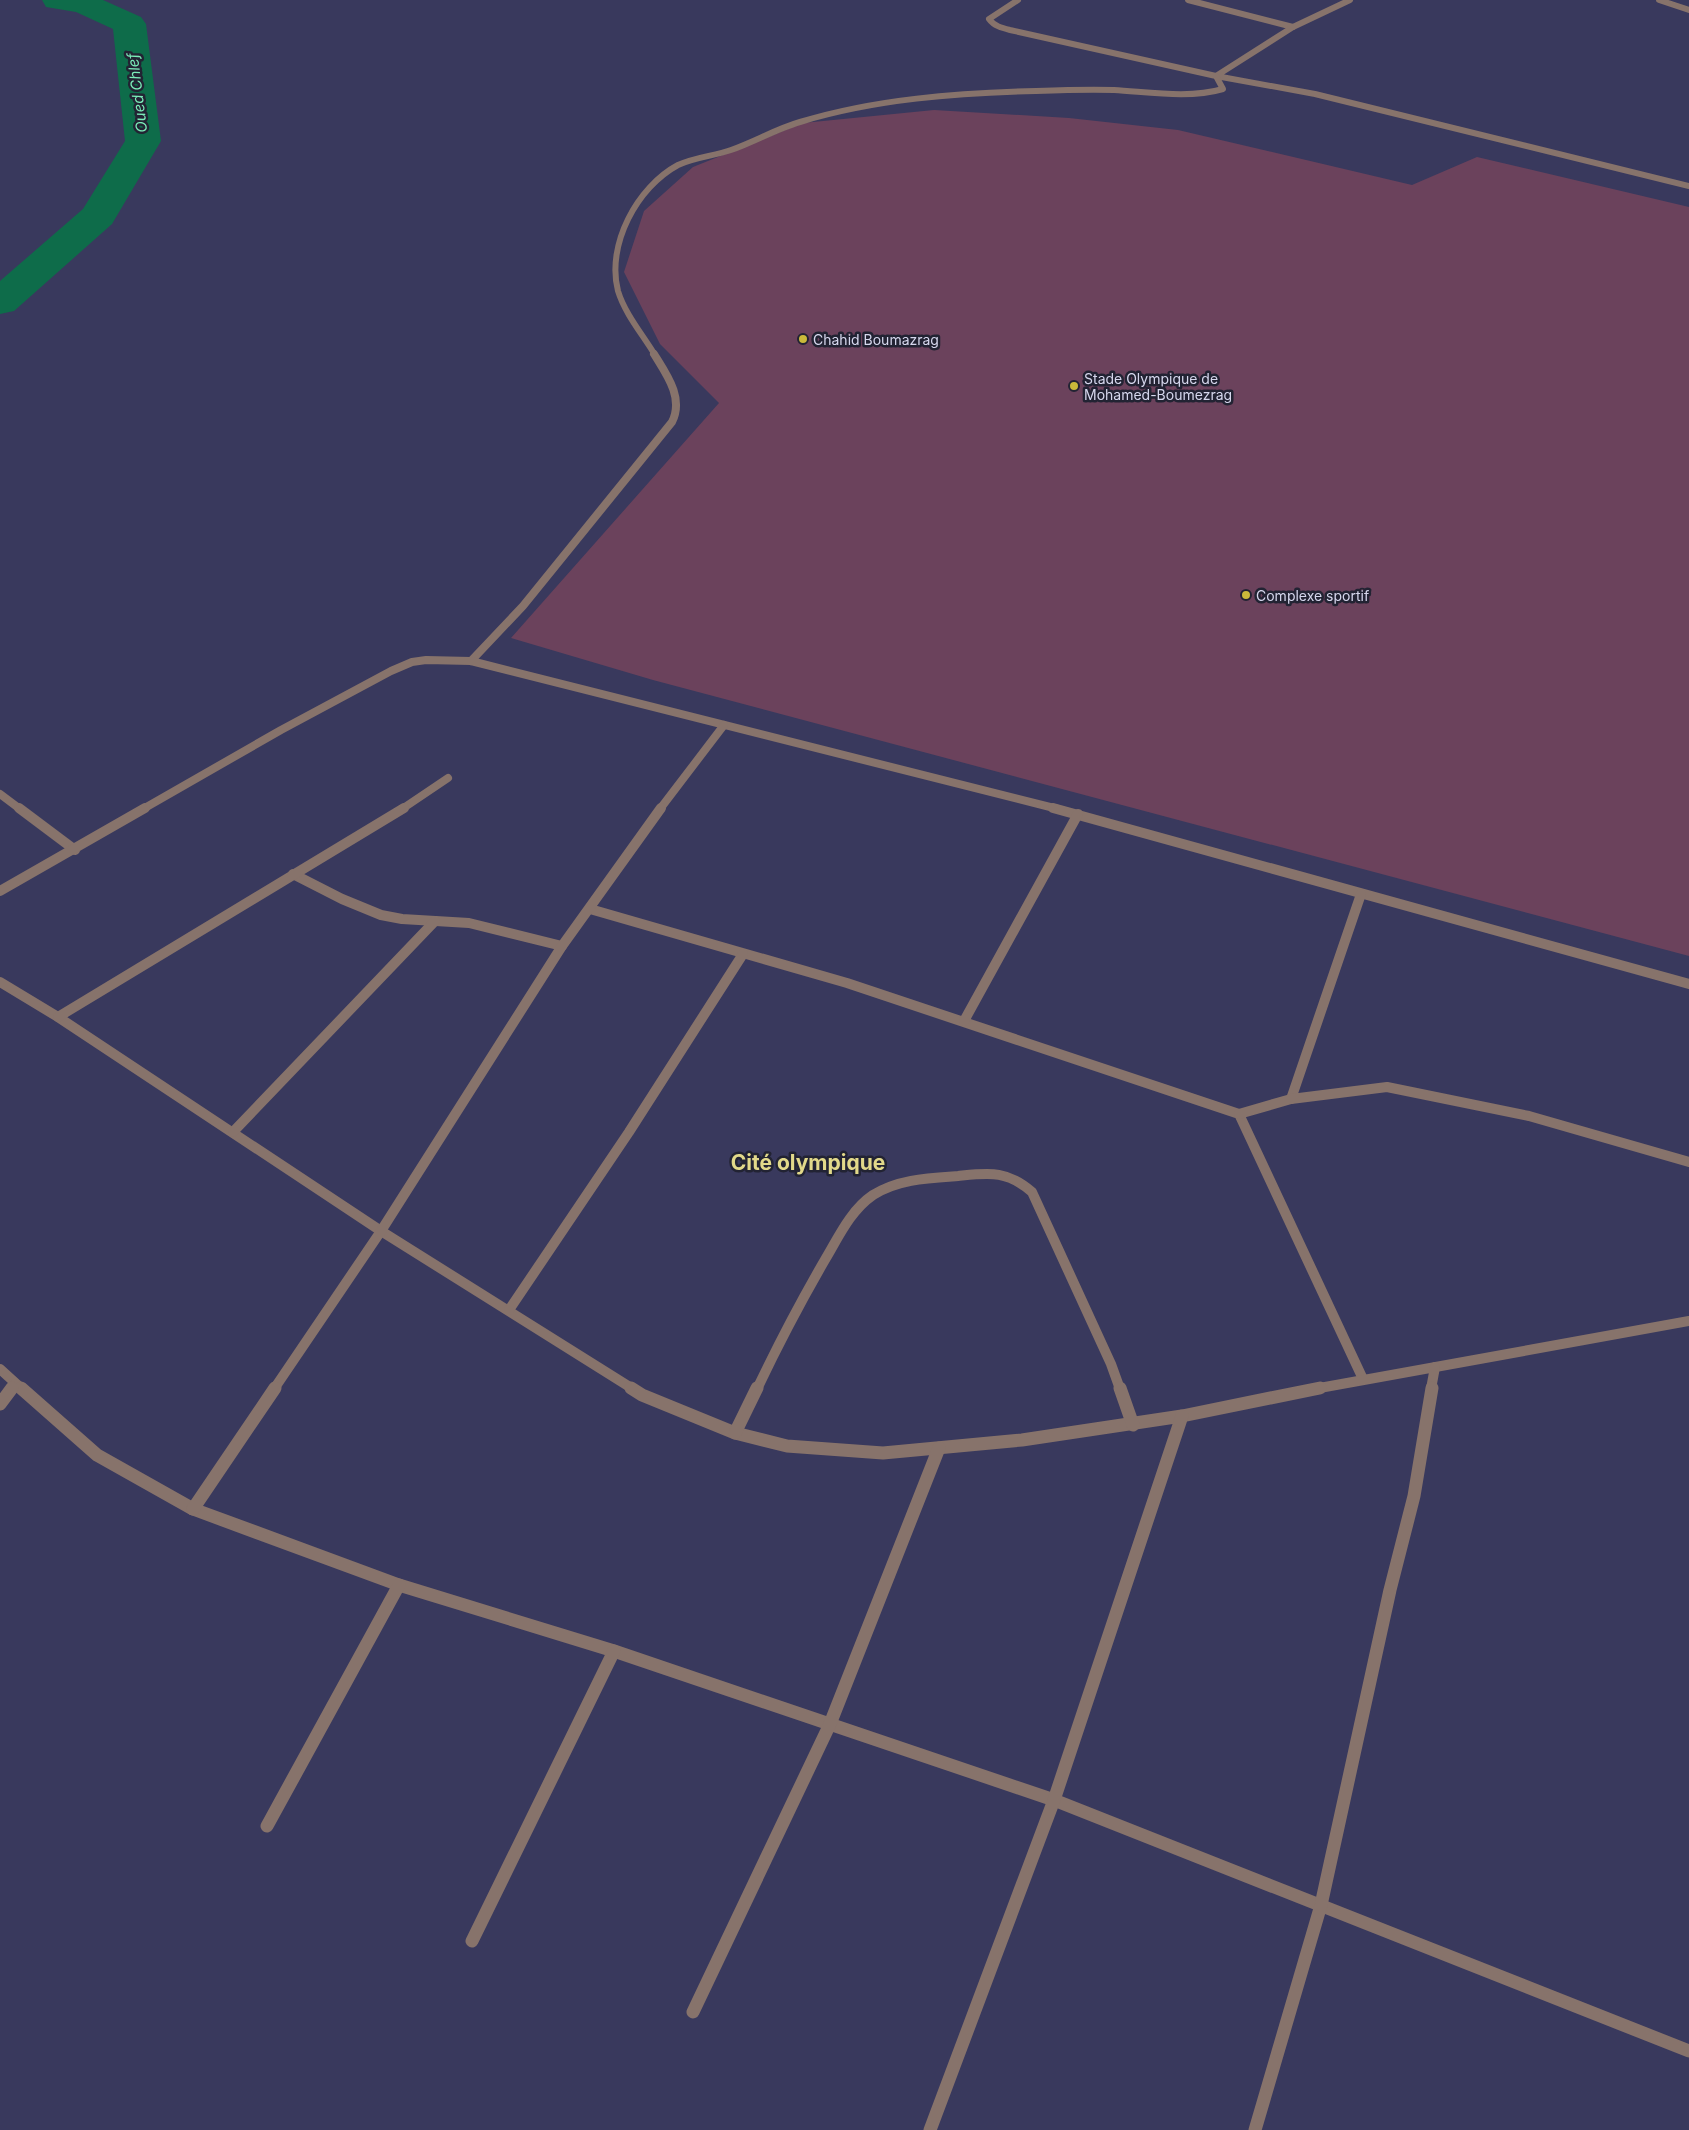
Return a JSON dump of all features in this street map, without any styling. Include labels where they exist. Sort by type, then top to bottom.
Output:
[{"type":"street","points":[[1018,0],[989,19],[990,22],[1010,30],[1216,76],[1315,94],[1689,186]]},
{"type":"street","points":[[1188,0],[1293,27]]},
{"type":"street","points":[[1216,76],[1293,27],[1350,0]]},
{"type":"street","points":[[1659,0],[1689,10]]},
{"type":"street","points":[[471,661],[523,606],[672,422],[677,412],[676,399],[662,368],[634,324],[618,291],[614,265],[623,232],[638,201],[660,178],[678,166],[731,150],[802,121],[879,104],[937,96],[1009,92],[1221,91],[1223,87],[1216,76]]},
{"type":"street","points":[[0,891],[75,850],[281,730],[391,671],[412,662],[426,660],[471,661],[1078,814],[1689,984]]},
{"type":"street","points":[[193,1509],[381,1231],[562,946],[666,801],[724,725]]},
{"type":"street","points":[[58,1017],[293,874],[380,824],[448,778]]},
{"type":"street","points":[[0,794],[75,850]]},
{"type":"street","points":[[964,1021],[1078,814]]},
{"type":"street","points":[[293,874],[370,912],[421,922],[453,921],[487,926],[562,946]]},
{"type":"street","points":[[1291,1099],[1361,894]]},
{"type":"street","points":[[590,909],[847,983],[1239,1114],[1291,1099],[1386,1087],[1414,1091],[1529,1116],[1689,1162]]},
{"type":"street","points":[[233,1132],[435,922]]},
{"type":"street","points":[[509,1310],[629,1132],[743,954]]},
{"type":"street","points":[[0,982],[58,1017],[381,1231],[642,1395],[735,1433],[787,1446],[883,1453],[1022,1440],[1134,1425],[1363,1379],[1689,1321]]},
{"type":"street","points":[[1239,1114],[1363,1379]]},
{"type":"street","points":[[735,1433],[798,1305],[846,1224],[858,1208],[874,1194],[895,1185],[918,1180],[992,1173],[1011,1176],[1023,1183],[1032,1192],[1111,1364],[1134,1425]]},
{"type":"street","points":[[1255,2130],[1321,1905],[1390,1590],[1414,1496],[1434,1367]]},
{"type":"street","points":[[0,1369],[97,1454],[140,1481],[193,1509],[399,1585],[614,1651],[1054,1800],[1689,2051]]},
{"type":"street","points":[[0,1404],[15,1384]]},
{"type":"street","points":[[930,2130],[1054,1800],[1182,1416]]},
{"type":"street","points":[[693,2012],[830,1724],[938,1448]]},
{"type":"street","points":[[267,1826],[399,1585]]},
{"type":"street","points":[[472,1941],[614,1651]]},
{"type":"shaded area","points":[[934,110],[1069,118],[1178,130],[1412,185],[1477,157],[1689,207],[1689,956],[653,680],[511,638],[719,403],[660,344],[624,272],[644,211],[693,167],[803,123]]},
{"type":"waterway","name":"Oued Chlef","points":[[0,302],[98,216],[143,141],[129,24],[83,3],[58,0]]},
{"type":"place","name":"Chahid Boumazrag","points":[[803,339]]},
{"type":"place","name":"Stade Olympique de Mohamed-Boumezrag","points":[[1074,386]]},
{"type":"place","name":"Complexe sportif","points":[[1246,595]]},
{"type":"district","name":"Cité olympique","points":[[808,1162]]}]
